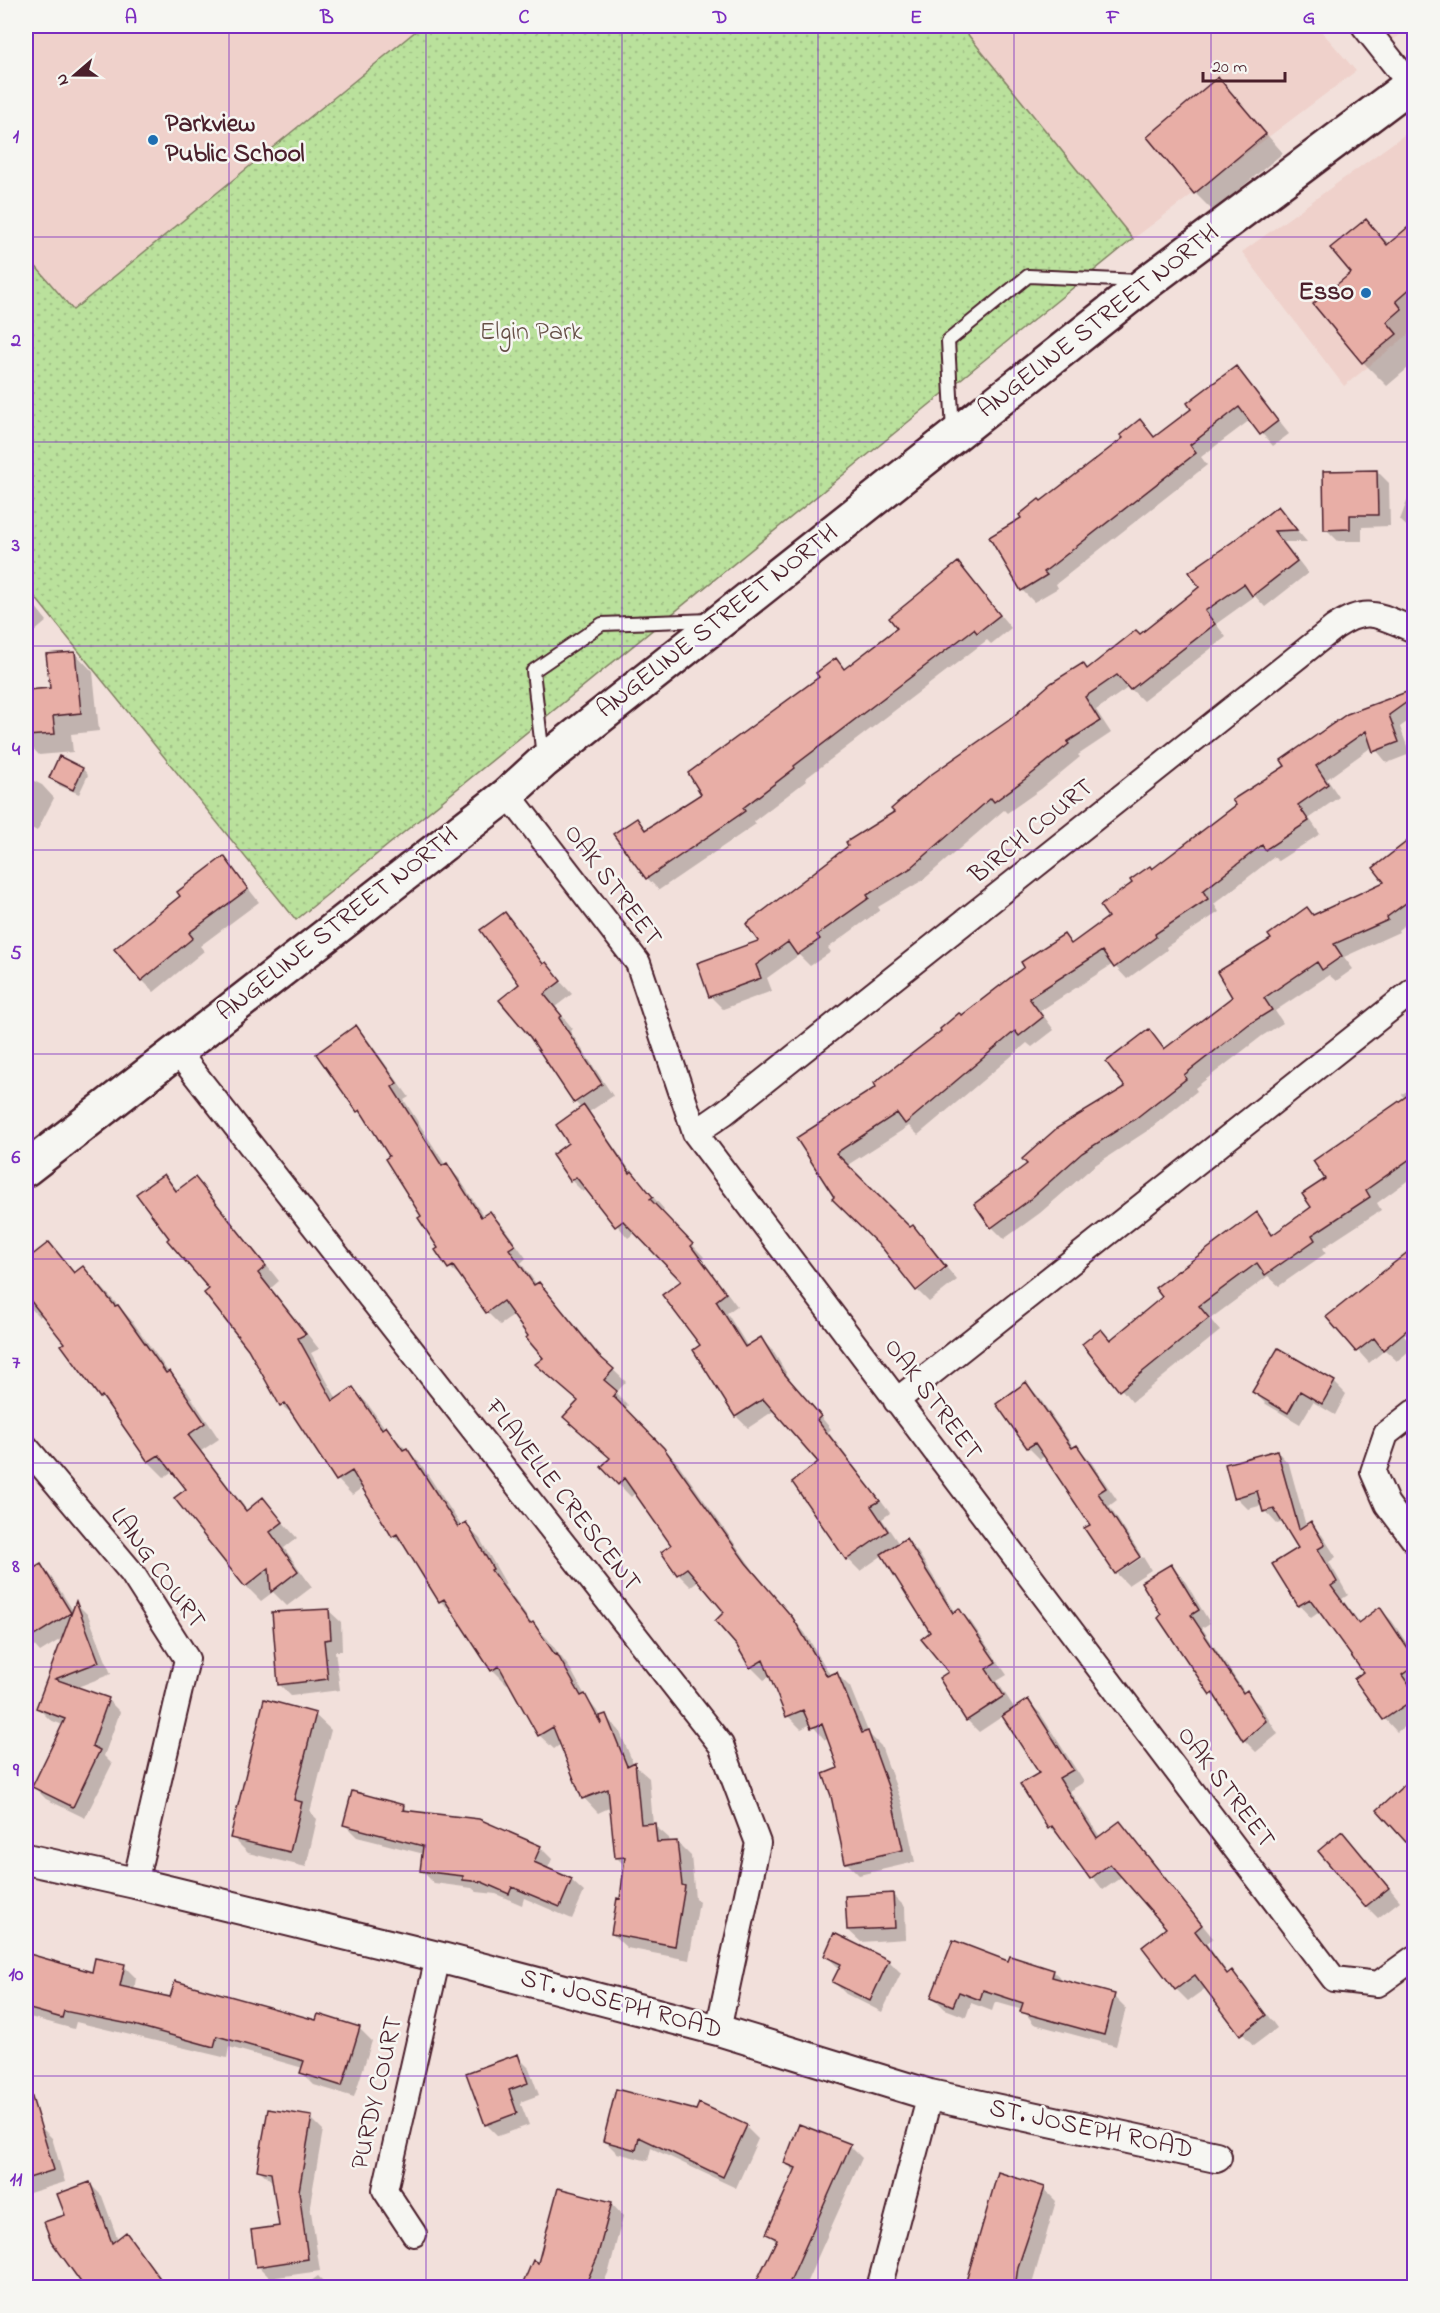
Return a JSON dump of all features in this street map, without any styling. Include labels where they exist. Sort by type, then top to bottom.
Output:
[{"type":"main road","name":"ANGELINE STREET NORTH","points":[[26,1169],[176,1050],[508,794],[544,761],[1149,281],[1413,85]]},
{"type":"street","points":[[1364,26],[1413,85]]},
{"type":"street","name":"BIRCH COURT","points":[[695,1133],[724,1113],[1344,621],[1353,615],[1374,614],[1414,630]]},
{"type":"street","name":"OAK STREET","points":[[508,794],[638,963],[695,1133],[1334,1979],[1378,1984],[1414,1958]]},
{"type":"street","points":[[896,1401],[1414,990]]},
{"type":"street","name":"FLAVELLE CRESCENT","points":[[176,1050],[721,1745],[758,1843],[718,2030]]},
{"type":"street","points":[[1414,1412],[1386,1434],[1372,1472],[1387,1504],[1414,1540]]},
{"type":"street","name":"LANG COURT","points":[[26,1447],[132,1573],[187,1659],[135,1883]]},
{"type":"street","name":"ST. JOSEPH ROAD","points":[[26,1859],[135,1883],[438,1957],[718,2030],[930,2095],[1216,2157]]},
{"type":"street","name":"PURDY COURT","points":[[414,2234],[385,2190],[438,1957]]},
{"type":"street","points":[[879,2288],[930,2095]]},
{"type":"lane","points":[[953,436],[948,341],[1028,276],[1149,281]]},
{"type":"lane","points":[[544,761],[532,670],[602,624],[721,620]]},
{"type":"shaded area","name":"Parkview Public School","points":[[26,26],[422,26],[72,310],[26,255]]},
{"type":"shaded area","points":[[961,26],[1317,26],[1356,71],[1133,239]]},
{"type":"shaded area","points":[[1362,26],[1411,26],[1381,50]]},
{"type":"shaded area","points":[[1404,135],[1414,149],[1414,330],[1344,386],[1242,252]]},
{"type":"green space","name":"Elgin Park","points":[[422,26],[961,26],[1133,239],[296,920],[26,586],[26,255],[73,310]]},
{"type":"building","points":[[1218,77],[1266,134],[1194,194],[1147,137]]},
{"type":"building","name":"Esso","points":[[1366,219],[1387,245],[1414,222],[1414,285],[1396,301],[1402,309],[1387,322],[1397,334],[1362,363],[1313,304],[1351,273],[1330,248]]},
{"type":"building","points":[[1236,366],[1278,421],[1260,435],[1239,407],[1190,445],[1196,453],[1044,572],[1047,575],[1021,591],[989,537],[1021,518],[1019,515],[1039,499],[1041,501],[1123,438],[1120,435],[1140,419],[1154,437],[1191,409],[1187,403]]},
{"type":"building","points":[[1377,470],[1378,515],[1350,515],[1350,529],[1324,530],[1323,471]]},
{"type":"building","points":[[1278,506],[1297,530],[1274,531],[1297,561],[1252,596],[1244,584],[1205,611],[1215,624],[1130,690],[1117,675],[1085,697],[1100,721],[1067,742],[1069,744],[994,802],[991,798],[911,868],[867,895],[869,898],[817,935],[820,939],[797,955],[788,942],[756,965],[761,978],[709,997],[697,963],[758,941],[746,924],[848,846],[846,842],[894,812],[891,809],[929,776],[1008,721],[1051,683],[1083,663],[1087,669],[1136,630],[1140,634],[1199,587],[1189,572]]},
{"type":"building","points":[[958,562],[1000,615],[977,633],[974,629],[794,766],[795,768],[743,808],[745,811],[646,879],[613,834],[637,818],[645,830],[701,794],[688,773],[819,677],[816,673],[836,658],[844,669],[897,628],[889,618]]},
{"type":"building","points":[[75,652],[81,713],[53,716],[55,734],[26,736],[26,690],[50,688],[46,654]]},
{"type":"building","points":[[1412,690],[1414,697],[1389,715],[1399,742],[1373,752],[1366,731],[1316,766],[1328,784],[1298,805],[1309,821],[1265,850],[1262,845],[1203,891],[1208,899],[1155,934],[1156,937],[1114,968],[1102,951],[1029,998],[1043,1017],[1019,1036],[1015,1031],[905,1124],[897,1113],[836,1153],[910,1227],[913,1225],[946,1267],[916,1291],[883,1249],[832,1199],[834,1197],[796,1138],[876,1087],[874,1083],[941,1031],[940,1029],[959,1013],[962,1015],[1024,967],[1021,962],[1064,934],[1071,944],[1108,917],[1100,906],[1132,883],[1130,880],[1150,866],[1152,869],[1236,805],[1232,800],[1285,766],[1281,760],[1347,714]]},
{"type":"building","points":[[59,756],[83,768],[73,790],[49,778]]},
{"type":"building","points":[[1414,836],[1414,897],[1387,917],[1388,920],[1334,944],[1342,956],[1322,970],[1317,962],[1264,998],[1272,1010],[1249,1024],[1184,1075],[1186,1079],[1135,1119],[1082,1153],[1028,1201],[991,1228],[974,1204],[1027,1164],[1022,1159],[1057,1128],[1125,1087],[1106,1062],[1149,1029],[1164,1049],[1232,997],[1217,972],[1271,939],[1268,935],[1307,907],[1313,915],[1384,882],[1373,868]]},
{"type":"building","points":[[224,856],[248,889],[189,933],[193,938],[141,981],[114,949],[180,896],[177,892]]},
{"type":"building","points":[[505,912],[543,964],[546,962],[561,981],[544,994],[562,1016],[559,1018],[602,1084],[574,1103],[530,1037],[499,1000],[519,984],[480,930]]},
{"type":"building","points":[[356,1025],[397,1083],[392,1087],[442,1166],[447,1163],[481,1217],[490,1211],[515,1245],[509,1249],[534,1285],[539,1282],[598,1355],[614,1369],[604,1380],[617,1391],[613,1396],[664,1448],[746,1563],[793,1618],[827,1676],[837,1672],[862,1733],[868,1731],[890,1792],[903,1850],[845,1863],[831,1796],[823,1774],[838,1768],[822,1724],[811,1728],[803,1710],[786,1717],[763,1660],[750,1668],[737,1646],[715,1621],[724,1612],[687,1568],[677,1575],[661,1552],[671,1545],[624,1478],[618,1485],[601,1467],[610,1458],[563,1417],[578,1401],[535,1364],[543,1358],[526,1338],[528,1336],[503,1301],[486,1313],[453,1266],[448,1269],[435,1250],[438,1248],[418,1218],[421,1216],[385,1159],[389,1156],[360,1110],[357,1112],[316,1054]]},
{"type":"building","points":[[1414,1091],[1414,1156],[1366,1190],[1370,1197],[1312,1235],[1315,1240],[1265,1275],[1257,1263],[1199,1306],[1209,1318],[1119,1391],[1082,1344],[1101,1329],[1110,1340],[1162,1297],[1155,1288],[1257,1212],[1272,1235],[1311,1207],[1302,1194],[1325,1179],[1313,1161]]},
{"type":"building","points":[[584,1105],[630,1173],[632,1171],[653,1197],[650,1199],[693,1244],[691,1246],[726,1293],[716,1301],[745,1347],[761,1337],[781,1370],[821,1416],[817,1420],[880,1501],[871,1506],[888,1531],[846,1560],[792,1482],[818,1462],[763,1399],[735,1417],[693,1350],[700,1345],[662,1295],[681,1281],[623,1221],[615,1227],[576,1177],[570,1181],[552,1155],[568,1143],[556,1125]]},
{"type":"building","points":[[164,1174],[176,1191],[195,1177],[266,1266],[258,1273],[306,1334],[298,1338],[333,1401],[353,1387],[382,1429],[386,1426],[403,1450],[407,1448],[458,1527],[466,1522],[493,1569],[491,1570],[530,1624],[533,1622],[555,1655],[557,1654],[581,1696],[585,1694],[601,1724],[600,1716],[606,1714],[627,1766],[635,1762],[641,1824],[655,1823],[657,1842],[677,1841],[682,1885],[685,1886],[675,1946],[611,1934],[617,1898],[620,1899],[625,1857],[615,1858],[608,1789],[582,1799],[553,1727],[538,1736],[499,1666],[491,1671],[444,1599],[439,1602],[397,1534],[392,1537],[352,1471],[336,1481],[285,1403],[280,1406],[248,1349],[204,1293],[209,1289],[167,1240],[169,1238],[136,1194]]},
{"type":"building","points":[[49,1242],[74,1273],[83,1266],[115,1306],[118,1305],[166,1373],[170,1371],[205,1423],[188,1435],[246,1511],[263,1497],[283,1522],[270,1532],[298,1571],[271,1592],[269,1568],[245,1587],[174,1498],[186,1489],[159,1455],[148,1462],[102,1396],[100,1398],[61,1345],[64,1343],[26,1295],[26,1260]]},
{"type":"building","points":[[1414,1247],[1414,1324],[1383,1350],[1374,1338],[1356,1352],[1326,1317]]},
{"type":"building","points":[[1278,1348],[1335,1381],[1322,1404],[1300,1391],[1288,1413],[1252,1392]]},
{"type":"building","points":[[1026,1382],[1072,1448],[1077,1445],[1106,1488],[1098,1493],[1140,1557],[1115,1574],[1084,1528],[1090,1525],[1035,1443],[1027,1448],[996,1404]]},
{"type":"building","points":[[1277,1450],[1299,1529],[1311,1521],[1325,1545],[1318,1549],[1337,1582],[1331,1586],[1358,1623],[1380,1607],[1414,1658],[1414,1666],[1402,1675],[1414,1692],[1414,1699],[1383,1720],[1354,1679],[1363,1672],[1310,1599],[1298,1606],[1272,1564],[1298,1548],[1274,1509],[1263,1512],[1257,1491],[1234,1498],[1225,1464]]},
{"type":"building","points":[[906,1538],[953,1613],[959,1608],[996,1662],[986,1669],[1004,1696],[966,1721],[939,1678],[948,1672],[921,1639],[930,1632],[881,1554]]},
{"type":"building","points":[[41,1564],[71,1613],[26,1641],[26,1573]]},
{"type":"building","points":[[1171,1564],[1199,1610],[1191,1615],[1243,1693],[1247,1690],[1266,1721],[1243,1741],[1213,1693],[1210,1695],[1158,1618],[1161,1615],[1141,1582]]},
{"type":"building","points":[[76,1601],[99,1662],[55,1679],[109,1698],[92,1746],[100,1750],[73,1807],[32,1787],[65,1719],[36,1708]]},
{"type":"building","points":[[329,1609],[331,1639],[324,1640],[328,1679],[278,1685],[272,1612]]},
{"type":"building","points":[[264,1699],[316,1713],[294,1800],[302,1802],[290,1852],[230,1838]]},
{"type":"building","points":[[1028,1699],[1073,1770],[1059,1778],[1097,1838],[1120,1821],[1202,1925],[1195,1931],[1227,1974],[1232,1970],[1266,2015],[1240,2035],[1195,1975],[1175,1990],[1142,1947],[1166,1928],[1110,1864],[1090,1879],[1052,1826],[1048,1829],[1020,1784],[1039,1773],[1002,1716]]},
{"type":"building","points":[[1414,1776],[1414,1851],[1377,1810]]},
{"type":"building","points":[[352,1791],[404,1805],[403,1810],[479,1819],[541,1846],[534,1862],[572,1879],[560,1907],[512,1887],[509,1894],[482,1882],[463,1880],[463,1876],[420,1871],[423,1846],[343,1825]]},
{"type":"building","points":[[1342,1831],[1389,1888],[1365,1907],[1318,1851]]},
{"type":"building","points":[[893,1893],[895,1928],[847,1930],[845,1896]]},
{"type":"building","points":[[834,1933],[889,1960],[870,2001],[832,1982],[841,1964],[824,1956]]},
{"type":"building","points":[[953,1940],[1008,1961],[1010,1956],[1054,1970],[1052,1977],[1115,1994],[1104,2035],[1020,2012],[1023,2003],[983,1990],[980,2000],[959,1992],[953,2006],[931,1997]]},
{"type":"building","points":[[26,1953],[92,1972],[95,1958],[125,1964],[120,1986],[170,1997],[175,1981],[316,2020],[318,2014],[360,2027],[342,2086],[300,2073],[304,2061],[217,2036],[214,2047],[134,2025],[64,2011],[62,2018],[26,2008]]},
{"type":"building","points":[[518,2054],[528,2083],[509,2090],[517,2113],[485,2125],[466,2073]]},
{"type":"building","points":[[616,2089],[696,2110],[699,2103],[747,2125],[723,2177],[639,2137],[636,2150],[603,2141]]},
{"type":"building","points":[[31,2094],[54,2170],[26,2179],[26,2095]]},
{"type":"building","points":[[268,2109],[312,2116],[299,2191],[308,2259],[256,2267],[251,2230],[279,2226],[271,2173],[257,2170]]},
{"type":"building","points":[[799,2124],[851,2144],[787,2288],[753,2288],[777,2239],[766,2234],[796,2168],[784,2163]]},
{"type":"building","points":[[998,2172],[1045,2187],[1018,2267],[1015,2288],[964,2288]]},
{"type":"building","points":[[90,2182],[112,2243],[126,2232],[167,2288],[85,2288],[51,2241],[44,2222],[65,2215],[57,2194]]},
{"type":"building","points":[[558,2188],[612,2202],[597,2258],[584,2288],[521,2288],[533,2260],[538,2263]]},
{"type":"place","name":"Parkview Public School","points":[[153,140]]},
{"type":"place","name":"Esso","points":[[1366,293]]}]
